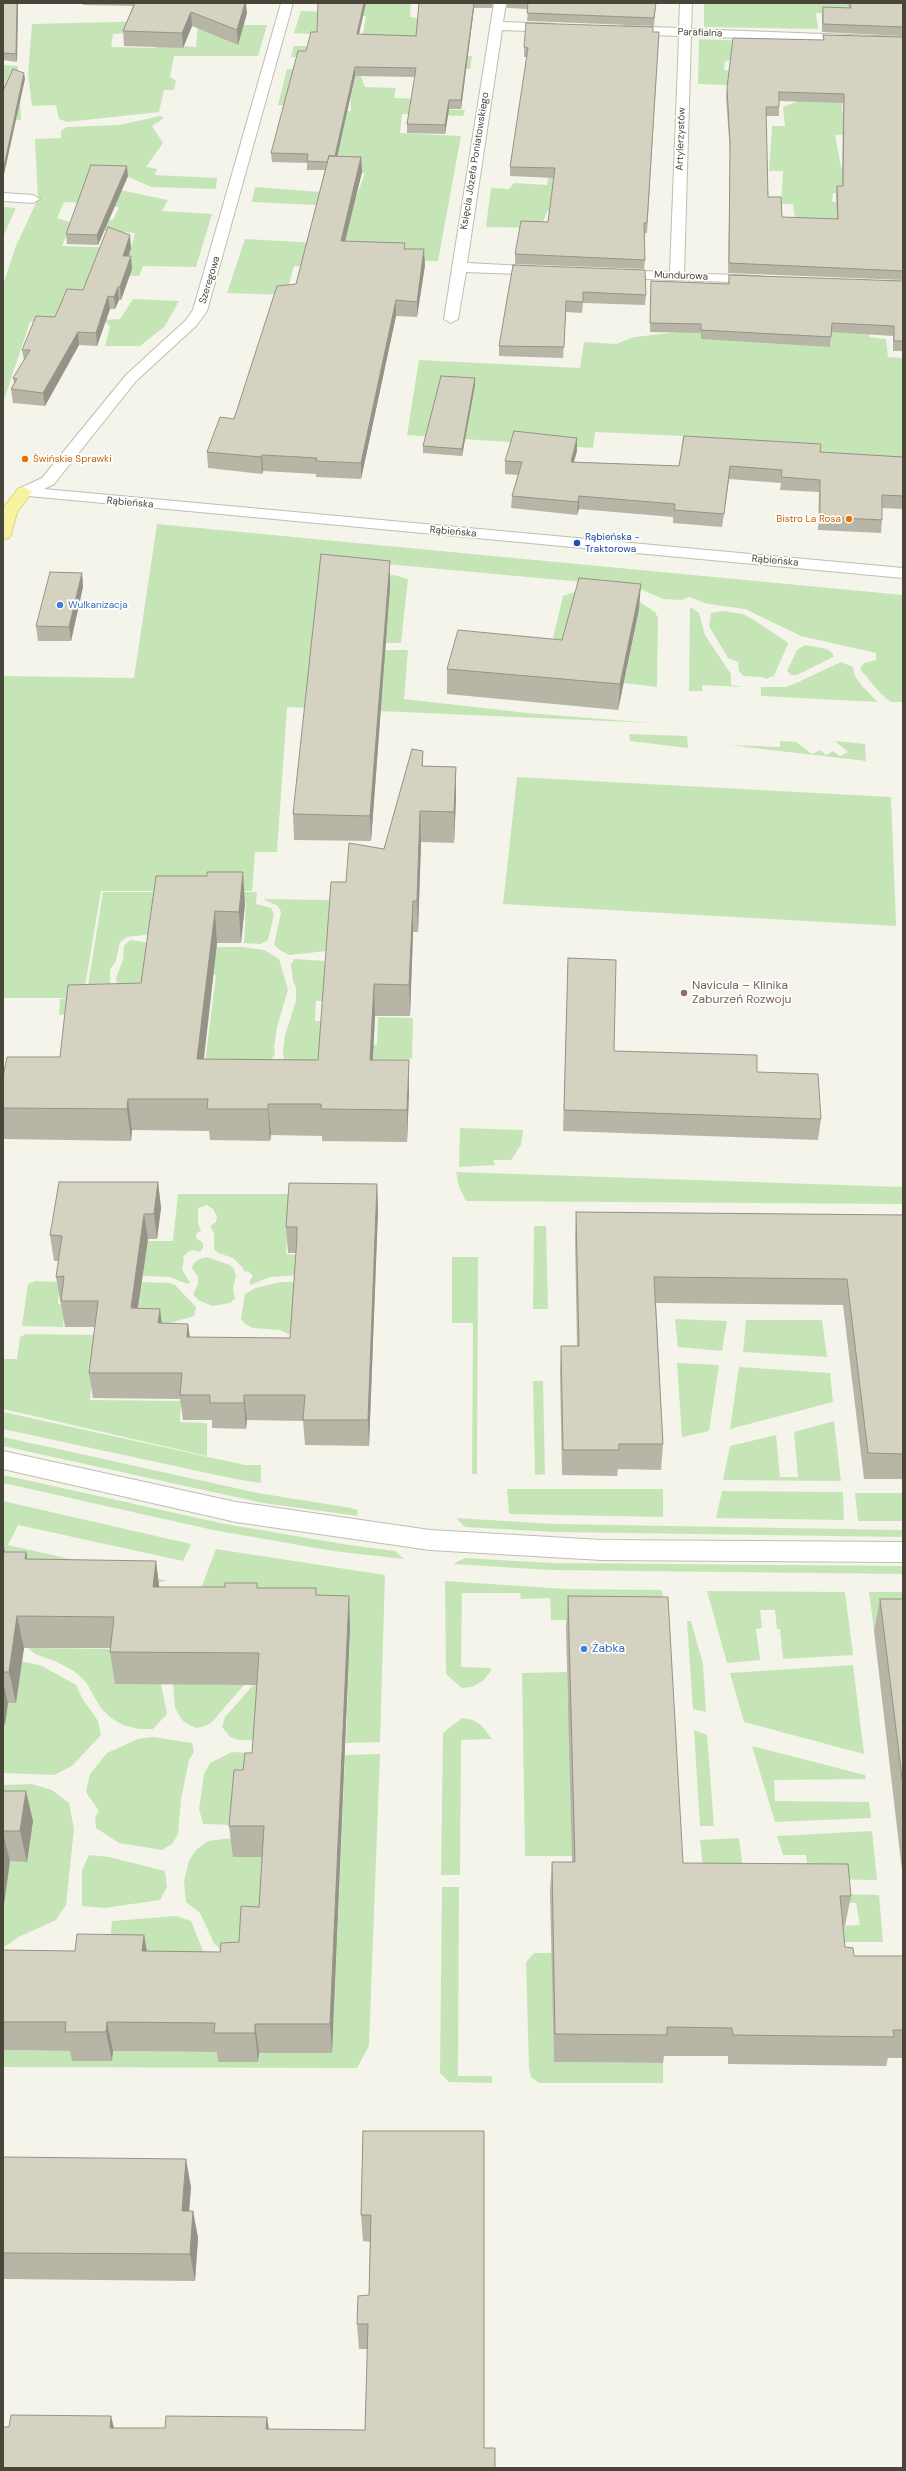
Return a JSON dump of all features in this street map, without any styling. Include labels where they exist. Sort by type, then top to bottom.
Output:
[{"type":"main road","name":"Rąbieńska","points":[[5,488],[24,492]]},
{"type":"main road","points":[[3,534],[10,511],[24,492]]},
{"type":"street","name":"Szeregowa","points":[[24,492],[48,481],[131,378],[191,323],[200,310],[205,297],[287,3]]},
{"type":"street","name":"Księcia Józefa Poniatowskiego","points":[[451,319],[500,3]]},
{"type":"street","name":"Artylerzystów","points":[[677,276],[686,3]]},
{"type":"street","points":[[497,26],[567,28]]},
{"type":"street","name":"Parafialna","points":[[614,30],[903,41]]},
{"type":"street","points":[[3,197],[33,199]]},
{"type":"street","points":[[458,267],[560,271]]},
{"type":"street","name":"Mundurowa","points":[[599,273],[770,280]]},
{"type":"street","name":"Rąbieńska","points":[[24,492],[903,573]]},
{"type":"street","points":[[3,1460],[236,1512],[328,1527],[430,1540],[602,1550],[903,1552]]},
{"type":"green space","points":[[364,3],[411,3],[410,17],[422,19],[434,57],[472,56],[470,69],[394,67],[361,76],[365,87],[396,88],[394,98],[424,99],[422,109],[465,110],[463,116],[402,114],[400,133],[461,136],[438,261],[412,261],[345,269],[294,266],[286,295],[227,293],[245,239],[336,244],[314,215],[315,207],[353,206],[365,173],[334,171],[338,154],[309,155],[339,112],[351,111],[350,87],[320,106],[278,105],[287,69],[311,70],[315,58],[291,57],[294,46],[361,46],[366,16],[359,16],[335,36],[294,33],[301,11],[360,13]]},
{"type":"green space","points":[[704,3],[849,3],[849,7],[873,15],[816,13],[818,29],[704,27]]},
{"type":"green space","points":[[154,21],[158,31],[113,34],[111,47],[155,48],[156,44],[196,47],[198,25],[267,25],[258,56],[174,56],[170,77],[176,81],[174,90],[164,90],[159,112],[67,122],[59,119],[56,105],[32,106],[28,74],[32,24]]},
{"type":"green space","points":[[699,39],[772,42],[739,59],[725,61],[724,70],[843,75],[842,113],[857,115],[858,134],[835,135],[841,167],[861,169],[863,193],[833,193],[832,202],[885,205],[883,217],[796,227],[793,204],[781,204],[783,171],[769,171],[772,126],[785,126],[783,107],[804,99],[756,86],[698,84]]},
{"type":"green space","points":[[3,65],[18,66],[21,120],[3,119]]},
{"type":"green space","points":[[160,116],[164,118],[152,126],[163,143],[146,167],[157,169],[155,175],[217,178],[216,189],[151,187],[117,172],[115,189],[168,200],[162,211],[212,214],[196,267],[143,266],[139,276],[97,274],[83,296],[56,322],[30,322],[3,403],[3,285],[15,248],[38,199],[35,139],[61,138],[61,131],[67,127],[120,125]],"holes":[[[64,202],[83,203],[119,207],[113,220],[99,220],[100,217],[70,222],[57,218]],[[94,230],[135,233],[131,248],[62,246],[68,232]]]},
{"type":"green space","points":[[551,159],[570,212],[547,211],[541,228],[486,227],[491,188],[509,189],[514,183],[547,185]]},
{"type":"green space","points":[[255,187],[320,192],[316,205],[252,202]]},
{"type":"green space","points":[[3,207],[16,208],[3,237]]},
{"type":"green space","points":[[869,295],[869,337],[886,339],[888,357],[903,358],[903,459],[681,447],[683,436],[595,432],[593,448],[407,435],[419,360],[580,368],[584,342],[616,344],[634,337],[680,332]]},
{"type":"green space","points":[[133,299],[179,301],[165,326],[140,346],[105,346],[110,327],[104,320],[120,319]]},
{"type":"green space","points":[[157,524],[903,595],[903,702],[891,702],[881,694],[860,669],[864,663],[876,660],[876,653],[801,636],[745,609],[708,604],[689,597],[682,600],[663,599],[638,588],[615,585],[375,563],[385,650],[408,650],[404,699],[527,713],[653,723],[287,707],[277,852],[255,852],[252,891],[101,891],[83,998],[3,998],[3,676],[134,678]]},
{"type":"green space","points":[[394,575],[408,579],[401,643],[385,643],[384,576]]},
{"type":"green space","points":[[575,592],[635,599],[655,612],[658,618],[657,687],[624,683],[639,609],[564,657],[549,655],[563,596]]},
{"type":"green space","points":[[690,607],[699,613],[705,635],[731,674],[731,685],[743,687],[702,685],[702,691],[689,691]]},
{"type":"green space","points":[[723,611],[743,614],[787,642],[788,644],[774,676],[765,679],[763,677],[743,676],[739,671],[738,662],[728,658],[709,626],[711,613]]},
{"type":"green space","points":[[805,645],[827,649],[833,654],[833,657],[797,675],[791,675],[787,671],[797,650]]},
{"type":"green space","points":[[841,662],[853,667],[855,676],[862,686],[878,702],[761,696],[761,687],[785,687]]},
{"type":"green space","points":[[629,734],[687,736],[688,748],[630,741]]},
{"type":"green space","points":[[780,741],[796,742],[812,754],[820,750],[826,755],[833,751],[840,756],[848,752],[835,741],[865,744],[866,761],[728,745],[780,747]]},
{"type":"green space","points":[[517,777],[891,797],[896,926],[503,904]]},
{"type":"green space","points":[[103,892],[257,892],[256,904],[271,908],[274,914],[268,940],[260,944],[244,943],[246,902],[208,902],[152,934],[127,937],[120,942],[116,961],[110,970],[110,987],[98,1014],[59,1015],[60,999],[86,998]]},
{"type":"green space","points":[[263,899],[329,900],[327,951],[289,955],[281,951],[274,945],[281,912],[278,906]]},
{"type":"green space","points":[[130,940],[151,943],[141,1019],[118,989],[116,978],[123,960],[124,946]]},
{"type":"green space","points":[[212,947],[242,947],[264,950],[279,959],[288,990],[277,1027],[274,1048],[275,1055],[271,1059],[205,1062],[216,975],[208,974]]},
{"type":"green space","points":[[294,959],[325,961],[323,1001],[316,1001],[315,1021],[322,1021],[321,1044],[377,1045],[378,1017],[413,1018],[412,1059],[284,1061],[283,1053],[285,1035],[296,1001],[296,988],[293,981],[291,965]]},
{"type":"green space","points":[[460,1128],[523,1130],[521,1145],[511,1160],[493,1160],[495,1165],[459,1167]]},
{"type":"green space","points":[[456,1172],[903,1187],[903,1204],[466,1201],[459,1187]]},
{"type":"green space","points":[[178,1194],[289,1194],[286,1254],[295,1255],[295,1264],[302,1275],[270,1277],[250,1285],[250,1280],[253,1276],[248,1271],[245,1272],[233,1258],[218,1253],[214,1249],[214,1233],[210,1226],[216,1222],[217,1217],[213,1209],[207,1205],[198,1208],[198,1223],[201,1231],[197,1233],[196,1238],[203,1243],[203,1248],[200,1252],[193,1250],[188,1252],[183,1257],[184,1260],[182,1269],[190,1283],[187,1284],[170,1277],[143,1276],[143,1273],[138,1273],[142,1241],[173,1241]]},
{"type":"green space","points":[[534,1226],[546,1226],[548,1309],[533,1309]]},
{"type":"green space","points":[[207,1257],[230,1265],[234,1269],[236,1275],[233,1289],[235,1299],[230,1303],[213,1306],[198,1300],[193,1294],[198,1284],[198,1277],[192,1268],[194,1263],[199,1259]]},
{"type":"green space","points":[[452,1257],[478,1257],[477,1474],[472,1474],[473,1323],[452,1323]]},
{"type":"green space","points":[[35,1281],[60,1282],[58,1304],[65,1305],[63,1327],[22,1326],[28,1284]]},
{"type":"green space","points":[[142,1282],[170,1283],[175,1285],[196,1307],[194,1316],[163,1325],[136,1327]]},
{"type":"green space","points":[[280,1282],[294,1282],[299,1339],[280,1330],[253,1328],[245,1324],[241,1319],[245,1294],[255,1288]]},
{"type":"green space","points":[[675,1319],[727,1321],[722,1351],[678,1347]]},
{"type":"green space","points":[[746,1320],[822,1320],[827,1357],[743,1352]]},
{"type":"green space","points":[[26,1334],[98,1335],[90,1400],[181,1401],[180,1422],[207,1423],[207,1456],[3,1409],[3,1359],[17,1359],[20,1337]]},
{"type":"green space","points":[[677,1363],[719,1365],[709,1431],[682,1437]]},
{"type":"green space","points":[[739,1367],[830,1373],[833,1402],[730,1429]]},
{"type":"green space","points":[[533,1381],[543,1381],[545,1474],[535,1475]]},
{"type":"green space","points":[[3,1412],[245,1465],[261,1465],[261,1483],[235,1479],[3,1429]]},
{"type":"green space","points":[[834,1421],[841,1481],[723,1480],[730,1446],[776,1435],[780,1477],[798,1477],[794,1432]]},
{"type":"green space","points":[[3,1437],[258,1493],[351,1508],[357,1510],[358,1516],[263,1503],[3,1446]]},
{"type":"green space","points":[[3,1475],[225,1524],[349,1545],[395,1551],[404,1559],[333,1551],[213,1530],[3,1483]]},
{"type":"green space","points":[[507,1489],[663,1489],[663,1517],[509,1514]]},
{"type":"green space","points":[[722,1491],[843,1492],[844,1520],[716,1518]]},
{"type":"green space","points":[[855,1493],[903,1493],[903,1521],[858,1521]]},
{"type":"green space","points":[[3,1501],[191,1544],[183,1561],[18,1525],[8,1545],[168,1581],[115,1588],[3,1571]]},
{"type":"green space","points":[[456,1518],[555,1524],[903,1530],[903,1537],[555,1532],[465,1527]]},
{"type":"green space","points":[[216,1549],[385,1575],[380,1742],[346,1743],[350,1628],[199,1594]]},
{"type":"green space","points":[[465,1558],[551,1563],[903,1566],[903,1574],[551,1570],[453,1564]]},
{"type":"green space","points":[[445,1581],[566,1589],[662,1590],[664,1622],[551,1620],[550,1598],[521,1599],[520,1593],[462,1593],[461,1667],[491,1668],[491,1671],[484,1680],[472,1687],[462,1688],[446,1674]]},
{"type":"green space","points":[[707,1591],[845,1592],[853,1655],[783,1659],[780,1629],[777,1629],[775,1610],[760,1610],[762,1628],[756,1629],[760,1660],[727,1663]]},
{"type":"green space","points":[[869,1592],[903,1592],[903,1631],[874,1631]]},
{"type":"green space","points":[[687,1621],[691,1621],[703,1664],[706,1712],[693,1709]]},
{"type":"green space","points":[[28,1648],[119,1649],[115,1684],[161,1684],[167,1714],[153,1729],[139,1729],[123,1725],[111,1718],[100,1707],[86,1682],[74,1671],[57,1662],[35,1654]]},
{"type":"green space","points":[[22,1661],[42,1666],[76,1685],[82,1698],[98,1721],[101,1735],[72,1766],[54,1775],[3,1773],[3,1725],[5,1725],[8,1703],[16,1703]]},
{"type":"green space","points":[[853,1665],[864,1754],[744,1722],[730,1673]]},
{"type":"green space","points":[[567,1672],[568,1714],[577,1714],[570,1762],[572,1856],[525,1856],[522,1673]]},
{"type":"green space","points":[[251,1677],[212,1722],[205,1726],[196,1728],[189,1725],[182,1720],[175,1708],[173,1684]]},
{"type":"green space","points":[[255,1683],[263,1683],[275,1741],[238,1740],[230,1737],[222,1727],[225,1717]]},
{"type":"green space","points":[[462,1718],[473,1720],[481,1725],[492,1739],[461,1740],[460,1875],[441,1875],[443,1733]]},
{"type":"green space","points":[[694,1730],[707,1735],[714,1826],[700,1826]]},
{"type":"green space","points":[[153,1737],[192,1743],[194,1752],[189,1760],[181,1799],[178,1834],[172,1844],[162,1850],[119,1843],[96,1828],[95,1817],[99,1811],[86,1792],[90,1774],[107,1753],[138,1739]]},
{"type":"green space","points":[[752,1746],[865,1775],[866,1779],[774,1780],[775,1801],[869,1802],[871,1818],[775,1822]]},
{"type":"green space","points":[[232,1752],[274,1754],[235,1825],[203,1824],[199,1809],[204,1774],[210,1763]]},
{"type":"green space","points":[[380,1754],[369,2046],[357,2068],[3,2067],[3,2050],[73,2051],[112,2061],[113,2051],[219,2052],[258,2062],[259,2053],[332,2053],[345,1755]]},
{"type":"green space","points":[[32,1784],[52,1790],[69,1803],[74,1829],[66,1905],[56,1920],[19,1937],[3,1948],[3,1912],[10,1861],[27,1861],[3,1822],[3,1785]]},
{"type":"green space","points":[[872,1831],[877,1880],[809,1879],[806,1855],[783,1855],[777,1836]]},
{"type":"green space","points":[[232,1838],[267,1857],[263,1936],[243,1972],[214,1943],[200,1913],[186,1902],[184,1881],[189,1861],[196,1850],[208,1841]]},
{"type":"green space","points":[[739,1838],[744,1878],[704,1877],[700,1840]]},
{"type":"green space","points":[[89,1855],[109,1857],[165,1871],[167,1887],[160,1900],[104,1908],[82,1906],[82,1870]]},
{"type":"green space","points":[[442,1887],[459,1887],[458,2076],[492,2076],[492,2083],[449,2082],[440,2073]]},
{"type":"green space","points":[[841,1894],[879,1895],[883,1942],[835,1942],[833,1926],[860,1925],[856,1903],[842,1902]]},
{"type":"green space","points":[[176,1916],[191,1921],[203,1951],[210,1981],[108,1964],[112,1921]]},
{"type":"green space","points":[[534,1953],[552,1953],[554,2062],[663,2063],[663,2083],[539,2083],[531,2077],[529,2069],[526,1962]]},
{"type":"building","points":[[3,3],[17,3],[16,54],[3,53]]},
{"type":"building","points":[[135,3],[245,3],[237,30],[191,12],[182,33],[123,31]]},
{"type":"building","points":[[318,3],[364,3],[357,34],[416,36],[419,3],[474,3],[461,100],[449,100],[445,125],[407,124],[416,68],[355,67],[335,156],[329,156],[327,162],[307,161],[308,154],[271,153],[298,51],[306,51],[311,32],[317,32]]},
{"type":"building","points":[[528,3],[656,3],[654,18],[527,13]]},
{"type":"building","points":[[850,3],[903,3],[903,27],[823,24],[823,7],[851,8]]},
{"type":"building","points":[[526,23],[653,27],[653,32],[659,32],[647,223],[644,223],[645,260],[515,254],[521,221],[548,222],[555,168],[510,167],[528,48],[524,47]]},
{"type":"building","points":[[823,35],[903,37],[903,271],[729,263],[730,143],[727,88],[733,38],[824,40]],"holes":[[[779,92],[844,94],[843,186],[837,186],[838,219],[782,217],[781,197],[768,197],[766,107],[779,107]]]},
{"type":"building","points":[[13,69],[24,73],[3,171],[3,91]]},
{"type":"building","points":[[329,156],[361,157],[341,241],[405,243],[404,249],[424,249],[417,302],[396,300],[361,463],[316,461],[317,458],[262,455],[261,457],[207,452],[220,417],[234,419],[277,286],[296,284]]},
{"type":"building","points":[[91,165],[127,166],[97,235],[66,234]]},
{"type":"building","points":[[108,227],[130,235],[123,256],[131,256],[120,287],[118,287],[114,297],[108,296],[96,333],[78,332],[43,393],[11,389],[17,379],[13,378],[30,350],[22,350],[36,316],[55,317],[67,289],[83,290]]},
{"type":"building","points":[[513,265],[645,270],[646,295],[583,292],[583,302],[566,301],[564,347],[499,346]]},
{"type":"building","points":[[729,275],[903,281],[903,341],[894,341],[894,326],[832,323],[831,337],[701,330],[701,324],[650,323],[651,281],[729,284]]},
{"type":"building","points":[[441,376],[475,378],[462,449],[423,446]]},
{"type":"building","points":[[514,431],[577,438],[571,462],[679,466],[684,436],[821,444],[820,452],[903,457],[903,496],[882,495],[882,520],[820,517],[820,480],[781,477],[782,470],[730,466],[724,514],[674,510],[675,504],[579,496],[578,502],[512,496],[522,462],[505,461]]},
{"type":"building","points":[[321,554],[390,561],[370,816],[293,814]]},
{"type":"building","points":[[50,572],[82,573],[69,627],[36,626]]},
{"type":"building","points":[[579,578],[641,584],[620,684],[447,669],[458,630],[562,640]]},
{"type":"building","points":[[412,749],[423,751],[422,766],[456,767],[454,812],[420,811],[417,901],[413,901],[409,985],[374,984],[370,1060],[409,1060],[407,1110],[321,1109],[321,1104],[268,1104],[268,1109],[207,1109],[208,1099],[128,1099],[127,1109],[3,1108],[3,1077],[7,1057],[60,1057],[68,985],[141,983],[156,876],[207,876],[207,872],[243,872],[239,912],[215,911],[197,1059],[318,1060],[331,882],[346,882],[349,843],[384,849]]},
{"type":"building","points":[[568,958],[616,960],[614,1051],[757,1055],[757,1072],[818,1074],[821,1119],[564,1110]]},
{"type":"building","points":[[59,1182],[158,1182],[154,1214],[144,1214],[131,1308],[160,1309],[158,1323],[188,1324],[187,1337],[290,1338],[297,1227],[286,1227],[289,1183],[377,1184],[368,1420],[303,1420],[305,1395],[244,1395],[244,1403],[210,1403],[210,1395],[180,1395],[182,1373],[89,1373],[98,1301],[61,1301],[64,1276],[56,1277],[62,1236],[50,1235]]},
{"type":"building","points":[[576,1212],[903,1215],[903,1454],[868,1453],[847,1279],[654,1277],[663,1444],[619,1444],[619,1450],[563,1450],[561,1346],[579,1346]]},
{"type":"building","points":[[3,1552],[26,1552],[25,1559],[156,1561],[153,1587],[225,1587],[225,1583],[257,1583],[257,1588],[316,1588],[316,1595],[349,1596],[330,2024],[255,2024],[255,2033],[214,2033],[215,2023],[107,2022],[106,2032],[65,2032],[66,2022],[3,2022],[3,1950],[75,1951],[77,1934],[144,1935],[142,1951],[220,1952],[221,1943],[239,1942],[241,1906],[259,1907],[264,1826],[229,1826],[234,1770],[243,1770],[245,1753],[252,1753],[259,1653],[110,1652],[114,1617],[17,1616],[9,1672],[3,1672]]},
{"type":"building","points":[[568,1596],[668,1597],[683,1863],[848,1864],[851,1896],[840,1896],[845,1947],[853,1948],[854,1956],[903,1956],[903,2030],[893,2030],[894,2037],[733,2035],[732,2028],[667,2027],[667,2035],[555,2034],[552,1862],[575,1862]]},
{"type":"building","points":[[880,1599],[903,1599],[903,1786]]},
{"type":"building","points":[[3,1791],[26,1791],[20,1831],[3,1831]]},
{"type":"building","points":[[363,2131],[484,2131],[484,2448],[495,2448],[495,2468],[3,2468],[3,2427],[9,2427],[11,2415],[111,2416],[110,2428],[165,2428],[166,2416],[267,2417],[266,2429],[365,2430],[368,2324],[357,2324],[358,2296],[369,2295],[371,2215],[361,2215]]},
{"type":"building","points":[[3,2157],[186,2159],[182,2211],[193,2211],[190,2254],[3,2253]]},
{"type":"place","name":"Świńskie Sprawki","points":[[25,459]]},
{"type":"place","name":"Bistro La Rosa","points":[[849,519]]},
{"type":"place","name":"Rąbieńska - Traktorowa","points":[[577,543]]},
{"type":"place","name":"Wulkanizacja","points":[[60,605]]},
{"type":"place","name":"Navicula – Klinika Zaburzeń Rozwoju","points":[[684,993]]},
{"type":"place","name":"Żabka","points":[[584,1649]]}]
